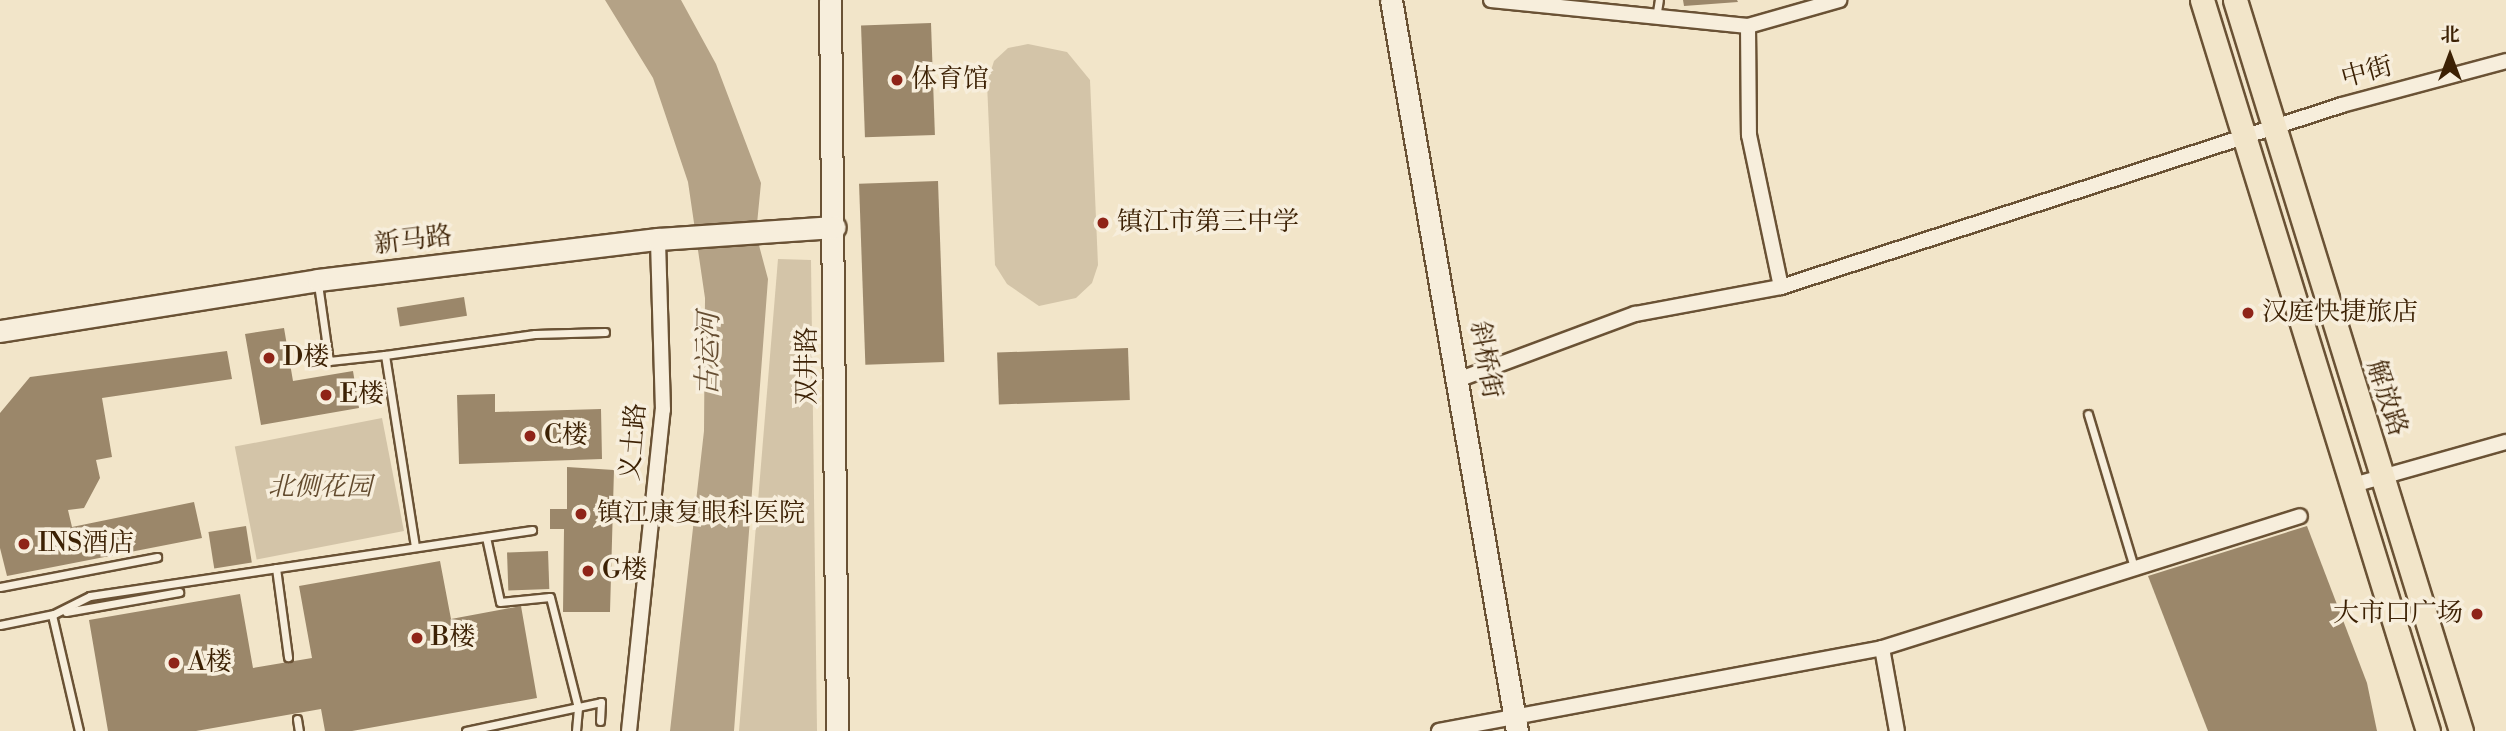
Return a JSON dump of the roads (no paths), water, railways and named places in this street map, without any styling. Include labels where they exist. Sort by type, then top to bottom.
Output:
[{"type":"main road","points":[[2202,0],[2428,731]]},
{"type":"main road","name":"解放路","points":[[2235,0],[2461,731]]},
{"type":"street","name":"双井路","points":[[830,0],[835,227],[837,731]]},
{"type":"street","name":"斜桥街","points":[[1391,0],[1460,379],[1516,723]]},
{"type":"street","points":[[1491,0],[1656,19],[1748,26],[1839,0]]},
{"type":"street","points":[[1748,26],[1749,135],[1781,287]]},
{"type":"street","name":"中街","points":[[1460,379],[1634,314],[1781,287],[2244,141],[2273,128],[2506,61]]},
{"type":"street","name":"新马路","points":[[0,331],[318,281],[658,239],[835,227]]},
{"type":"street","name":"义土路","points":[[629,731],[663,410],[658,239]]},
{"type":"street","points":[[2353,485],[2506,442]]},
{"type":"street","points":[[1439,731],[1516,723],[1882,648],[2300,516]]},
{"type":"street","points":[[1882,648],[1897,731]]},
{"type":"lane","points":[[1656,19],[1659,0]]},
{"type":"lane","points":[[318,281],[329,360],[535,334],[605,332]]},
{"type":"lane","points":[[385,355],[415,547]]},
{"type":"lane","points":[[2088,414],[2134,567]]},
{"type":"lane","points":[[52,615],[90,596],[532,530]]},
{"type":"lane","points":[[486,537],[500,602],[550,597],[578,708],[576,731]]},
{"type":"lane","points":[[0,587],[157,557]]},
{"type":"lane","points":[[276,568],[288,657]]},
{"type":"lane","points":[[0,625],[179,592]]},
{"type":"lane","points":[[52,615],[79,731]]},
{"type":"lane","points":[[466,731],[601,702],[600,722]]},
{"type":"lane","points":[[297,719],[299,731]]},
{"type":"water","name":"古运河","points":[[605,0],[681,0],[716,64],[761,183],[756,234],[768,279],[734,731],[670,731],[704,431],[705,298],[688,182],[653,78]]},
{"type":"place","name":"体育馆","points":[[897,80]]},
{"type":"place","name":"镇江市第三中学","points":[[1103,223]]},
{"type":"place","name":"汉庭快捷旅店","points":[[2248,313]]},
{"type":"place","name":"D楼","points":[[269,358]]},
{"type":"place","name":"E楼","points":[[326,395]]},
{"type":"place","name":"C楼","points":[[530,436]]},
{"type":"place","name":"镇江康复眼科医院","points":[[581,514]]},
{"type":"place","name":"INS酒店","points":[[24,544]]},
{"type":"place","name":"G楼","points":[[588,571]]},
{"type":"place","name":"大市口广场","points":[[2477,614]]},
{"type":"place","name":"B楼","points":[[417,638]]},
{"type":"place","name":"A楼","points":[[174,663]]},
{"type":"park label","name":"北侧花园","points":[[320,488]]}]
